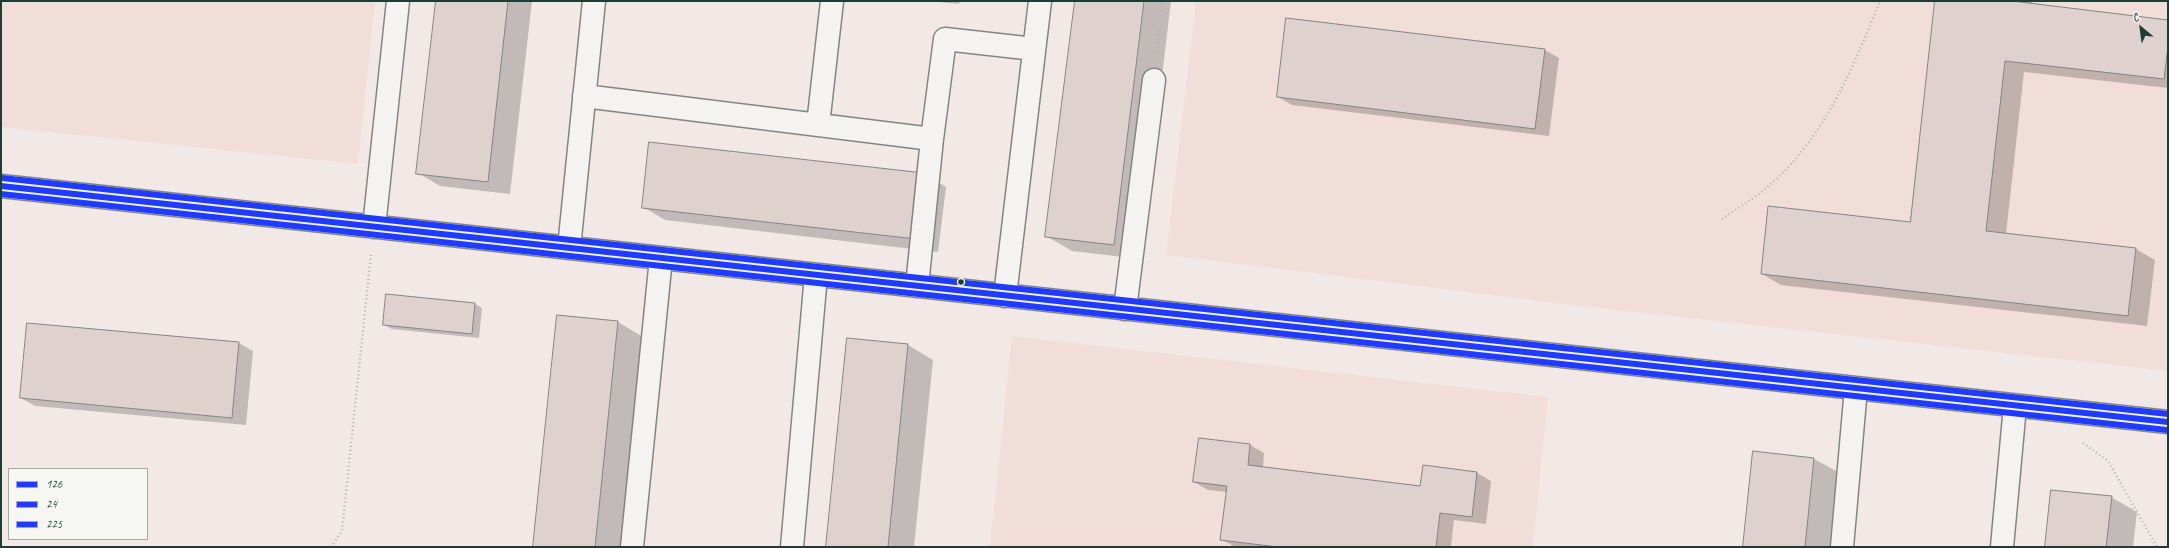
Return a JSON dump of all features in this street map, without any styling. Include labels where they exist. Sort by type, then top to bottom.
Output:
[{"type":"street","points":[[374,227],[398,1]]},
{"type":"street","points":[[569,248],[594,1]]},
{"type":"street","points":[[818,125],[832,1]]},
{"type":"street","points":[[1005,296],[1040,1]]},
{"type":"street","points":[[917,286],[932,139],[945,39],[1034,49]]},
{"type":"street","points":[[1125,309],[1154,80]]},
{"type":"street","points":[[584,96],[932,139]]},
{"type":"street","points":[[1,186],[2168,422]]},
{"type":"street","points":[[632,547],[661,258]]},
{"type":"street","points":[[792,547],[816,275]]},
{"type":"street","points":[[1842,547],[1856,388]]},
{"type":"street","points":[[2002,547],[2015,406]]},
{"type":"path","points":[[1154,80],[1164,1]]},
{"type":"path","points":[[1722,219],[1772,183],[1798,156],[1823,122],[1843,86],[1880,1]]},
{"type":"path","points":[[331,547],[342,531],[374,227]]},
{"type":"path","points":[[2080,440],[2108,461],[2157,547]]},
{"type":"shaded area","points":[[1,1],[375,1],[358,164],[1,127]]},
{"type":"shaded area","points":[[1196,1],[2168,1],[2168,371],[1571,305],[1166,255]]},
{"type":"shaded area","points":[[1012,336],[1548,397],[1533,547],[990,547]]},
{"type":"building","points":[[436,1],[508,1],[488,182],[416,174]]},
{"type":"building","points":[[1075,1],[1144,1],[1114,245],[1045,237]]},
{"type":"building","points":[[1935,1],[2012,1],[2168,20],[2168,46],[2164,79],[2005,61],[1986,231],[2136,248],[2128,316],[1761,274],[1768,206],[1910,222]]},
{"type":"building","points":[[1286,18],[1545,49],[1535,129],[1277,97]]},
{"type":"building","points":[[649,142],[924,173],[916,239],[642,208]]},
{"type":"building","points":[[386,294],[475,303],[472,334],[383,325]]},
{"type":"building","points":[[557,315],[618,321],[595,547],[533,547]]},
{"type":"building","points":[[27,323],[239,342],[232,418],[20,398]]},
{"type":"building","points":[[847,338],[908,344],[888,547],[826,547]]},
{"type":"building","points":[[1199,438],[1250,444],[1248,465],[1420,486],[1423,465],[1477,472],[1472,517],[1440,513],[1436,547],[1278,547],[1220,540],[1227,486],[1193,482]]},
{"type":"building","points":[[1753,451],[1814,458],[1805,547],[1743,547]]},
{"type":"building","points":[[2051,490],[2112,496],[2106,547],[2045,547]]},
{"type":"transit line","name":"225","points":[[2,178],[2168,414]]},
{"type":"transit line","name":"126","points":[[1,186],[2168,422]]},
{"type":"transit line","name":"24","points":[[1,194],[2167,430]]}]
